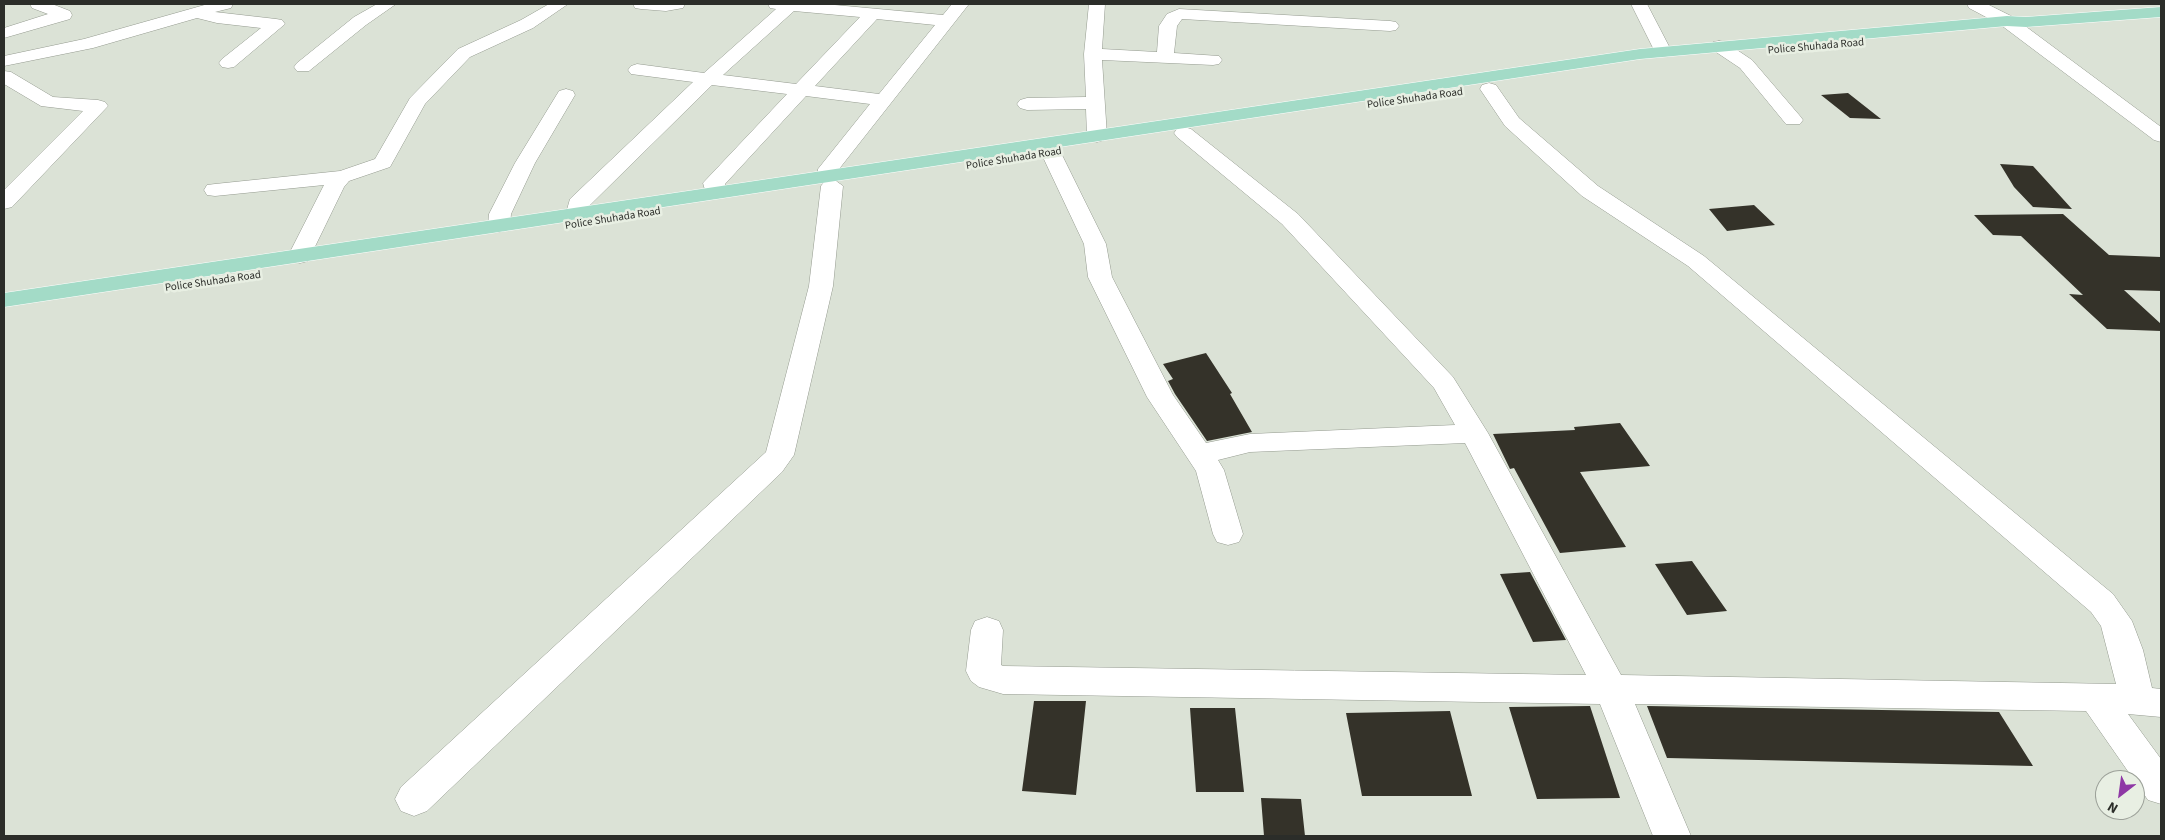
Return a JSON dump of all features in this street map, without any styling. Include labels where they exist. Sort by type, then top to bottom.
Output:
[{"type":"main road","name":"Police Shuhada Road","points":[[863,176],[1051,153],[1184,133],[1324,107],[1663,52],[1725,50],[2161,12]]},
{"type":"main road","name":"Police Shuhada Road","points":[[4,313],[863,176],[1096,136],[1324,107],[1489,89],[1725,50]]},
{"type":"main road","name":"Police Shuhada Road","points":[[4,300],[715,192],[830,181]]},
{"type":"street","points":[[4,33],[64,15],[38,4]]},
{"type":"street","points":[[4,61],[87,44],[199,13],[224,4]]},
{"type":"street","points":[[303,67],[360,21],[388,4]]},
{"type":"street","points":[[215,190],[342,177],[383,163],[417,102],[464,53],[527,24],[560,4]]},
{"type":"street","points":[[641,4],[666,6],[677,4]]},
{"type":"street","points":[[577,213],[578,204],[784,4],[947,21]]},
{"type":"street","points":[[414,799],[772,465],[780,455],[821,286],[830,181],[828,169],[960,4]]},
{"type":"street","points":[[1096,136],[1093,54],[1097,4]]},
{"type":"street","points":[[1639,4],[1663,52]]},
{"type":"street","points":[[1975,4],[2016,24],[2161,136]]},
{"type":"street","points":[[199,13],[217,18],[276,24],[228,64]]},
{"type":"street","points":[[715,192],[714,183],[873,14]]},
{"type":"street","points":[[1165,58],[1168,26],[1173,18],[1179,14],[1390,26]]},
{"type":"street","points":[[1725,50],[1746,64],[1793,120]]},
{"type":"street","points":[[1093,54],[1213,60]]},
{"type":"street","points":[[638,70],[883,100]]},
{"type":"street","points":[[4,76],[48,102],[98,106],[4,202]]},
{"type":"street","points":[[987,630],[983,672],[991,677],[1003,680],[1612,691],[2095,697],[2149,701],[2126,650],[2116,621],[2102,604],[1696,261],[1590,191],[1512,122],[1489,89]]},
{"type":"street","points":[[499,225],[500,214],[525,163],[566,95]]},
{"type":"street","points":[[1027,104],[1096,103]]},
{"type":"street","points":[[1184,133],[1290,219],[1444,383],[1474,432],[1612,691],[1672,836]]},
{"type":"street","points":[[1051,153],[1095,244],[1100,277],[1160,397],[1210,470],[1228,534]]},
{"type":"street","points":[[300,256],[335,184],[342,177]]},
{"type":"street","points":[[1199,454],[1250,443],[1474,432]]},
{"type":"street","points":[[2095,697],[2161,788]]},
{"type":"building","points":[[1848,93],[1881,119],[1850,118],[1821,95]]},
{"type":"building","points":[[2000,164],[2033,166],[2072,209],[2033,207],[2014,187]]},
{"type":"building","points":[[1754,205],[1775,225],[1727,231],[1709,209]]},
{"type":"building","points":[[2063,214],[2109,255],[2161,257],[2161,291],[2124,290],[2161,324],[2161,331],[2107,329],[2069,294],[2083,295],[2021,236],[1993,235],[1974,215]]},
{"type":"building","points":[[1206,353],[1232,393],[1230,394],[1252,432],[1207,441],[1175,394],[1168,381],[1173,379],[1163,364]]},
{"type":"building","points":[[1620,423],[1650,466],[1580,472],[1626,547],[1560,553],[1514,468],[1510,469],[1493,434],[1575,430],[1574,427]]},
{"type":"building","points":[[1692,561],[1727,611],[1687,615],[1655,564]]},
{"type":"building","points":[[1530,572],[1566,640],[1533,642],[1500,574]]},
{"type":"building","points":[[1034,701],[1086,701],[1076,795],[1022,791]]},
{"type":"building","points":[[1590,706],[1620,798],[1537,799],[1509,707]]},
{"type":"building","points":[[1647,706],[1999,712],[2033,766],[1667,758]]},
{"type":"building","points":[[1190,708],[1235,708],[1244,792],[1196,792]]},
{"type":"building","points":[[1450,711],[1472,796],[1362,796],[1346,713]]},
{"type":"building","points":[[1261,798],[1301,799],[1305,836],[1264,836]]}]
